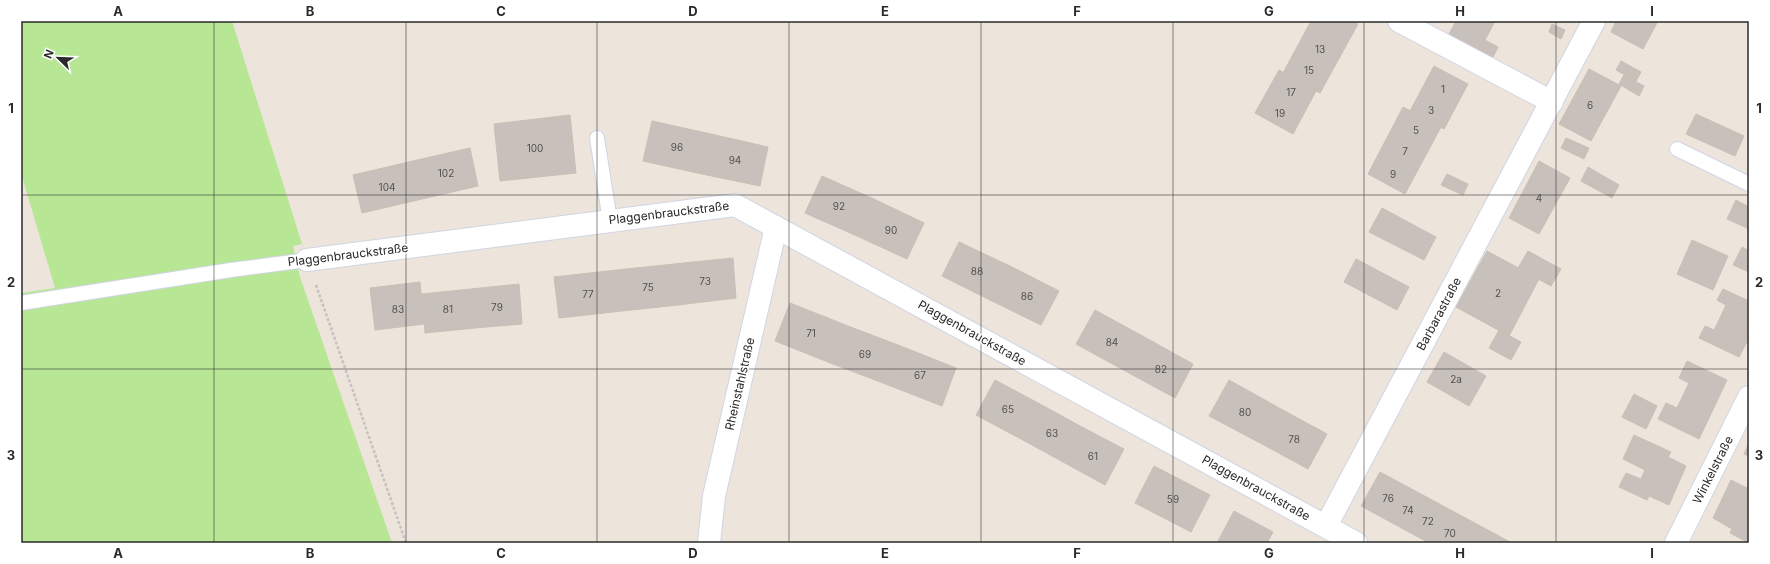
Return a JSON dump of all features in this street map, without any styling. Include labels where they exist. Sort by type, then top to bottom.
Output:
[{"type":"street","points":[[1399,21],[1552,102]]},
{"type":"street","name":"Barbarastraße","points":[[1326,526],[1594,21]]},
{"type":"street","name":"Plaggenbrauckstraße","points":[[307,260],[735,205],[1356,543]]},
{"type":"street","name":"Rheinstahlstraße","points":[[709,543],[714,496],[776,227]]},
{"type":"street","name":"Winkelstraße","points":[[1676,543],[1749,398]]},
{"type":"lane","points":[[597,138],[610,220]]},
{"type":"lane","points":[[1677,149],[1749,184]]},
{"type":"lane","name":"Plaggenbrauckstraße","points":[[21,303],[231,270],[307,260]]},
{"type":"path","points":[[307,260],[406,543]]},
{"type":"green space","points":[[21,21],[232,21],[302,244],[293,246],[300,277],[392,543],[21,543],[21,293],[55,288],[21,173]]},
{"type":"building","points":[[1311,21],[1353,21],[1358,24],[1320,93],[1283,73]]},
{"type":"building","points":[[1456,21],[1495,21],[1485,40],[1455,23]]},
{"type":"building","points":[[1616,21],[1658,21],[1643,49],[1611,32]]},
{"type":"building","points":[[1455,23],[1485,40],[1479,50],[1449,34]]},
{"type":"building","points":[[1552,24],[1565,30],[1561,39],[1549,32]]},
{"type":"building","points":[[1485,40],[1498,47],[1493,57],[1479,50]]},
{"type":"building","points":[[1621,61],[1641,72],[1636,81],[1616,70]]},
{"type":"building","points":[[1434,66],[1468,84],[1444,129],[1410,111]]},
{"type":"building","points":[[1589,69],[1621,86],[1591,141],[1559,124]]},
{"type":"building","points":[[1279,70],[1316,91],[1293,134],[1255,113]]},
{"type":"building","points":[[1624,75],[1644,86],[1639,96],[1619,84]]},
{"type":"building","points":[[1403,107],[1441,127],[1405,194],[1368,174]]},
{"type":"building","points":[[1696,114],[1744,136],[1735,156],[1686,134]]},
{"type":"building","points":[[570,115],[576,173],[500,181],[494,124]]},
{"type":"building","points":[[652,121],[711,134],[702,174],[643,161]]},
{"type":"building","points":[[711,134],[768,147],[760,186],[702,174]]},
{"type":"building","points":[[1566,138],[1589,148],[1584,159],[1561,148]]},
{"type":"building","points":[[470,148],[478,186],[422,199],[413,161]]},
{"type":"building","points":[[413,161],[422,199],[362,213],[353,175]]},
{"type":"building","points":[[1539,161],[1570,178],[1539,234],[1509,218]]},
{"type":"building","points":[[1588,167],[1619,185],[1612,198],[1581,181]]},
{"type":"building","points":[[1447,174],[1468,184],[1463,195],[1441,185]]},
{"type":"building","points":[[822,176],[874,199],[857,236],[805,213]]},
{"type":"building","points":[[874,199],[924,223],[907,259],[857,236]]},
{"type":"building","points":[[1736,200],[1749,207],[1749,229],[1727,219]]},
{"type":"building","points":[[1382,208],[1436,237],[1424,260],[1369,232]]},
{"type":"building","points":[[1692,240],[1728,256],[1721,272],[1685,256]]},
{"type":"building","points":[[959,242],[1012,267],[994,302],[942,276]]},
{"type":"building","points":[[1742,247],[1749,251],[1749,272],[1733,265]]},
{"type":"building","points":[[1487,251],[1539,279],[1509,336],[1456,307]]},
{"type":"building","points":[[1528,251],[1561,269],[1551,286],[1518,268]]},
{"type":"building","points":[[1685,256],[1721,272],[1713,290],[1677,274]]},
{"type":"building","points":[[733,258],[736,298],[678,305],[674,264]]},
{"type":"building","points":[[1356,259],[1409,287],[1397,310],[1344,282]]},
{"type":"building","points":[[674,264],[678,305],[622,311],[617,270]]},
{"type":"building","points":[[1012,267],[1059,291],[1041,325],[994,302]]},
{"type":"building","points":[[617,270],[622,311],[559,318],[554,277]]},
{"type":"building","points":[[420,282],[424,324],[375,330],[370,288]]},
{"type":"building","points":[[519,284],[522,324],[475,328],[471,289]]},
{"type":"building","points":[[471,289],[475,328],[425,333],[422,294]]},
{"type":"building","points":[[1723,289],[1749,301],[1749,332],[1720,318],[1726,305],[1717,300]]},
{"type":"building","points":[[790,303],[848,326],[833,364],[775,341]]},
{"type":"building","points":[[1095,310],[1148,339],[1129,373],[1076,344]]},
{"type":"building","points":[[1720,318],[1749,332],[1749,338],[1739,357],[1699,338],[1705,326],[1714,330]]},
{"type":"building","points":[[848,326],[898,345],[883,383],[833,364]]},
{"type":"building","points":[[1499,330],[1521,342],[1511,360],[1489,348]]},
{"type":"building","points":[[1148,339],[1193,364],[1175,398],[1129,373]]},
{"type":"building","points":[[898,345],[956,368],[942,406],[883,383]]},
{"type":"building","points":[[1444,352],[1486,376],[1469,406],[1427,382]]},
{"type":"building","points":[[1687,361],[1727,380],[1699,439],[1658,419],[1666,403],[1677,408],[1689,383],[1679,378]]},
{"type":"building","points":[[995,380],[1040,404],[1021,439],[976,415]]},
{"type":"building","points":[[1229,380],[1281,409],[1262,444],[1209,416]]},
{"type":"building","points":[[1634,394],[1657,406],[1646,429],[1622,417]]},
{"type":"building","points":[[1040,404],[1082,427],[1063,462],[1021,439]]},
{"type":"building","points":[[1281,409],[1327,434],[1308,469],[1262,444]]},
{"type":"building","points":[[1082,427],[1124,449],[1105,485],[1063,462]]},
{"type":"building","points":[[1634,435],[1671,452],[1668,457],[1686,466],[1669,505],[1649,496],[1647,500],[1619,487],[1626,473],[1641,479],[1645,470],[1623,459]]},
{"type":"building","points":[[1749,443],[1749,456],[1744,454]]},
{"type":"building","points":[[1154,466],[1210,495],[1191,532],[1135,503]]},
{"type":"building","points":[[1380,472],[1512,543],[1429,543],[1361,506]]},
{"type":"building","points":[[1731,480],[1749,489],[1749,513],[1722,499]]},
{"type":"building","points":[[1722,499],[1749,513],[1749,543],[1730,533],[1732,529],[1713,518]]},
{"type":"building","points":[[1234,511],[1273,532],[1267,543],[1217,543]]}]
